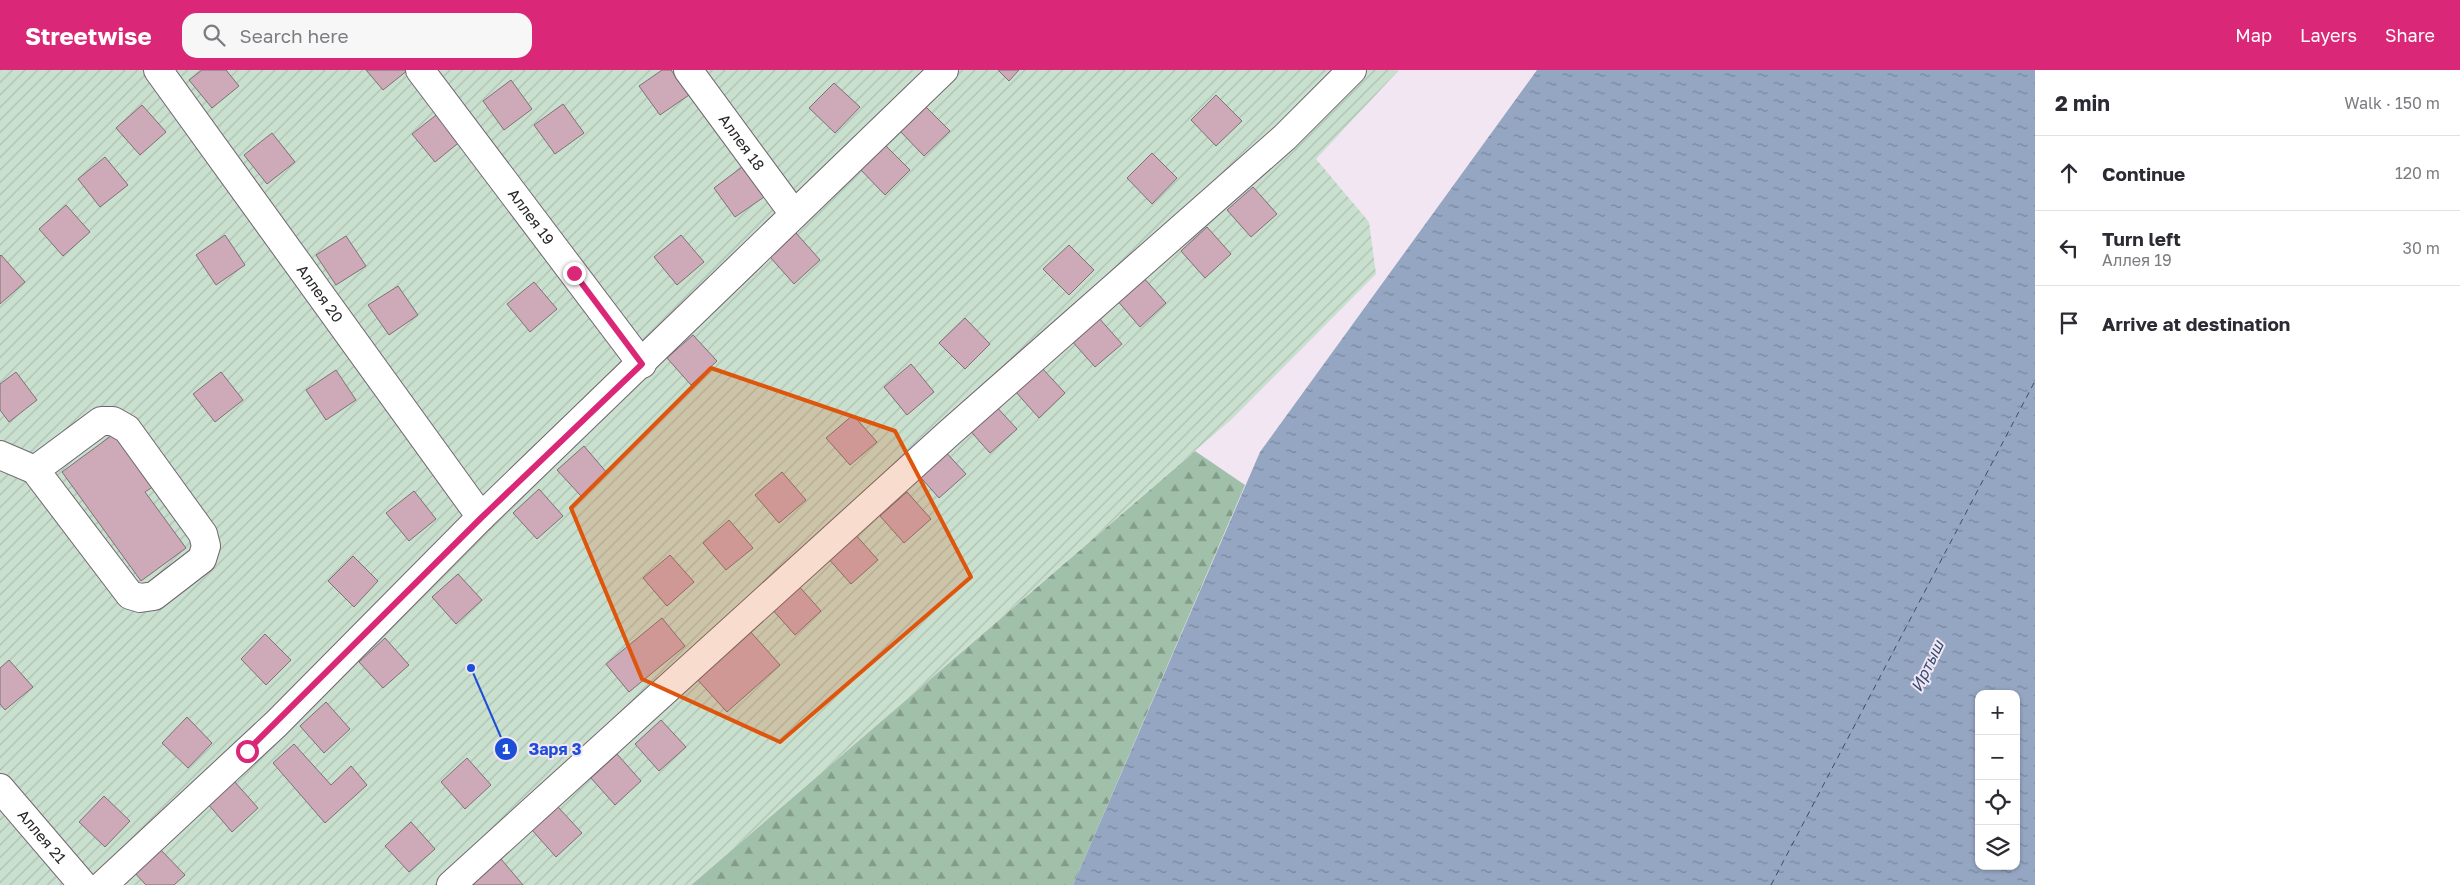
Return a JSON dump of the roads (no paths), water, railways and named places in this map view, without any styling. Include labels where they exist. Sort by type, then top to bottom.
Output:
[{"type":"street","name":"Аллея 20","points":[[158,70],[481,518]]},
{"type":"street","name":"Аллея 19","points":[[420,70],[642,364]]},
{"type":"street","name":"Аллея 18","points":[[688,70],[794,214]]},
{"type":"street","points":[[103,885],[276,724],[481,518],[944,70]]},
{"type":"street","points":[[451,885],[948,434],[1285,137],[1352,70]]},
{"type":"street","points":[[0,455],[35,470],[130,595],[140,598],[154,596],[202,559],[206,546],[203,534],[127,429],[113,421],[101,421],[35,470]]},
{"type":"street","name":"Аллея 21","points":[[0,788],[83,885]]},
{"type":"water","name":"Иртыш","points":[[1537,70],[2035,70],[2035,885],[1073,885],[1260,452]]},
{"type":"place","name":"Заря 3","points":[[471,668]]}]
